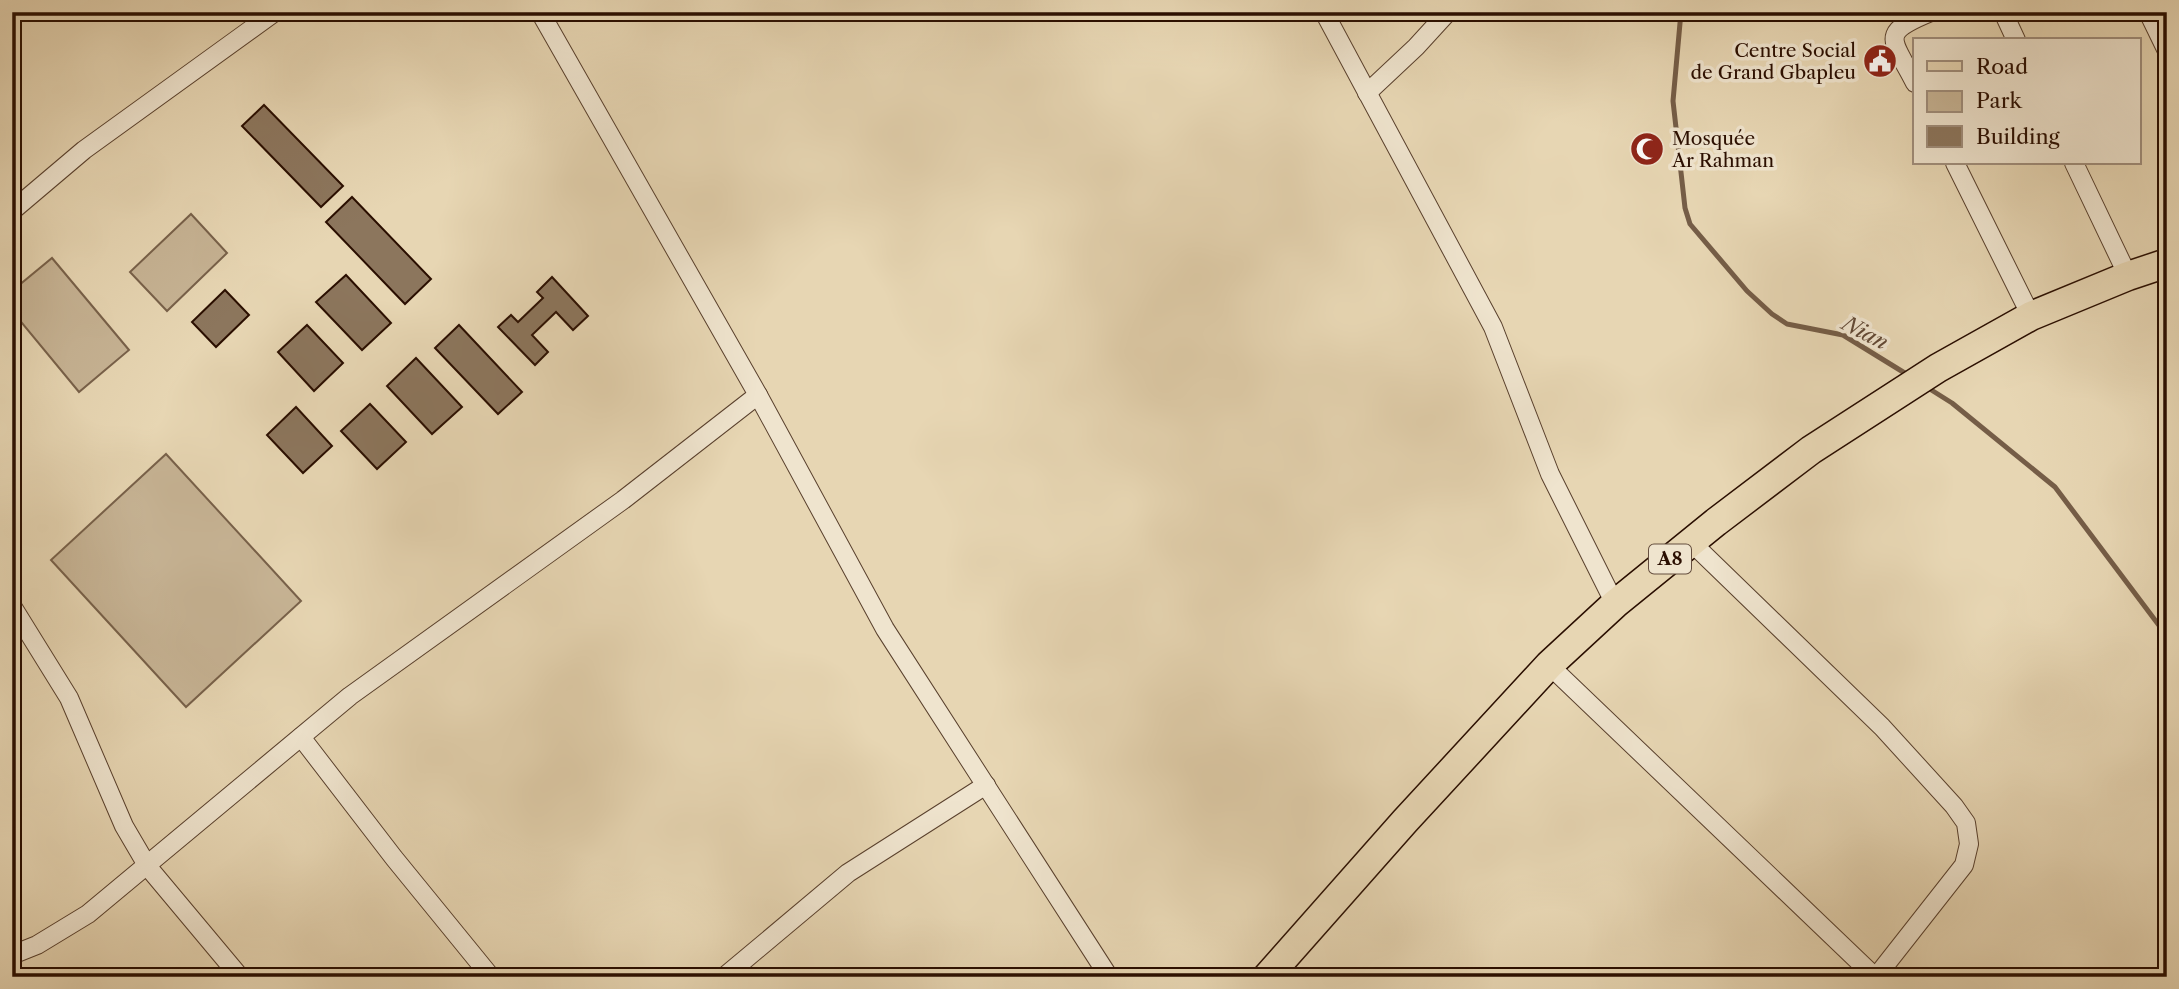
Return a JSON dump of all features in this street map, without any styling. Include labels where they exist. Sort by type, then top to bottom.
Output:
[{"type":"main road","name":"A8","points":[[1267,977],[1405,821],[1549,665],[1615,604],[1691,542],[1811,450],[1938,368],[2031,316],[2167,263]]},
{"type":"street","points":[[12,211],[84,150],[275,12]]},
{"type":"street","points":[[540,12],[758,395],[885,629],[1110,977]]},
{"type":"street","points":[[1324,12],[1493,327],[1550,474],[1615,604]]},
{"type":"street","points":[[1367,93],[1416,47],[1448,12]]},
{"type":"street","points":[[1913,79],[1893,40],[1895,31],[1906,22],[1931,12]]},
{"type":"street","points":[[2003,12],[2015,38]]},
{"type":"street","points":[[2148,12],[2167,51]]},
{"type":"street","points":[[1955,164],[2031,316]]},
{"type":"street","points":[[2074,164],[2128,276]]},
{"type":"street","points":[[12,956],[37,945],[88,914],[148,867],[350,696],[623,499],[758,395]]},
{"type":"street","points":[[1549,665],[1875,977],[1964,865],[1969,844],[1966,823],[1954,806],[1882,727],[1691,542]]},
{"type":"street","points":[[12,606],[69,698],[124,826],[148,867],[240,977]]},
{"type":"street","points":[[301,737],[394,859],[491,977]]},
{"type":"street","points":[[724,977],[848,873],[986,785]]},
{"type":"green space","points":[[191,214],[227,253],[167,311],[130,272]]},
{"type":"green space","points":[[52,258],[129,350],[79,392],[12,311],[12,291]]},
{"type":"green space","points":[[166,454],[301,601],[186,707],[51,560]]},
{"type":"building","points":[[264,105],[343,186],[321,207],[242,126]]},
{"type":"building","points":[[352,197],[431,279],[405,304],[326,222]]},
{"type":"building","points":[[346,275],[391,323],[362,350],[316,302]]},
{"type":"building","points":[[552,277],[588,316],[573,330],[556,312],[532,335],[548,352],[535,365],[498,327],[511,315],[518,322],[543,298],[537,292]]},
{"type":"building","points":[[225,290],[249,315],[216,347],[192,322]]},
{"type":"building","points":[[307,325],[343,363],[314,391],[278,352]]},
{"type":"building","points":[[459,325],[522,392],[498,414],[435,348]]},
{"type":"building","points":[[416,358],[462,407],[432,434],[387,386]]},
{"type":"building","points":[[370,404],[406,442],[377,469],[341,431]]},
{"type":"building","points":[[296,407],[332,446],[303,473],[267,435]]},
{"type":"waterway","name":"Nian","points":[[1681,12],[1673,101],[1685,208],[1690,224],[1747,291],[1772,314],[1787,324],[1843,335],[1908,375]]},
{"type":"waterway","name":"Nian","points":[[1925,386],[1952,403],[2055,487],[2167,636]]},
{"type":"place","name":"Centre Social de Grand Gbapleu","points":[[1880,61]]},
{"type":"place","name":"Mosquée Ar Rahman","points":[[1647,149]]}]
